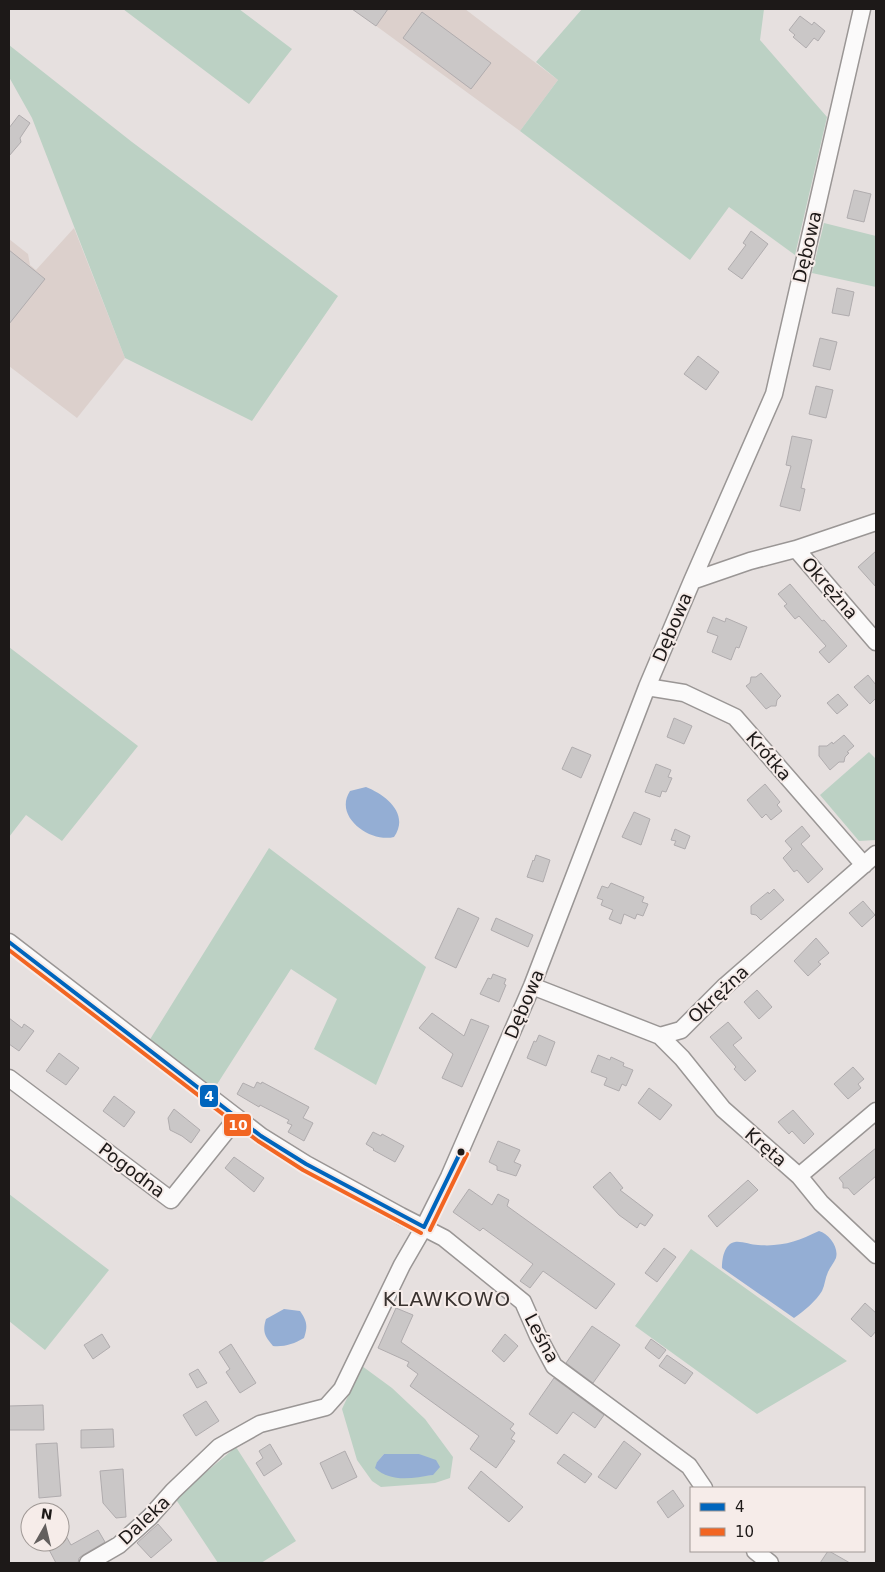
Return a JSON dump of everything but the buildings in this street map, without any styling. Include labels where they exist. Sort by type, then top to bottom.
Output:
[{"type":"street","name":"Dębowa","points":[[174,1491],[219,1447],[227,1442],[260,1424],[326,1406],[342,1389],[402,1265],[449,1178],[532,986],[647,687],[774,394],[862,9]]},
{"type":"street","points":[[796,549],[876,522]]},
{"type":"street","name":"Okrężna","points":[[692,581],[750,561],[796,549],[876,642]]},
{"type":"street","name":"Krótka","points":[[647,687],[684,693],[735,717],[870,859]]},
{"type":"street","name":"Okrężna","points":[[660,1036],[680,1030],[724,987],[870,859]]},
{"type":"street","name":"Leśna","points":[[9,942],[260,1136],[306,1164],[444,1238],[523,1302],[554,1366],[689,1466],[703,1487]]},
{"type":"street","points":[[532,986],[660,1036]]},
{"type":"street","name":"Kręta","points":[[660,1036],[682,1058],[723,1109],[799,1176],[821,1203],[876,1256]]},
{"type":"street","name":"Pogodna","points":[[9,1078],[171,1200],[236,1119]]},
{"type":"street","points":[[799,1176],[876,1111]]},
{"type":"street","name":"Daleka","points":[[88,1563],[118,1545],[150,1517],[174,1491]]},
{"type":"street","points":[[756,1552],[770,1563]]},
{"type":"shaded area","points":[[353,9],[465,9],[558,80],[520,131]]},
{"type":"shaded area","points":[[74,228],[125,358],[77,418],[9,366],[9,239],[28,254],[30,265],[36,270]]},
{"type":"green space","points":[[123,9],[239,9],[292,49],[249,104]]},
{"type":"green space","points":[[582,9],[764,9],[760,40],[827,117],[795,255],[729,207],[690,260],[520,131],[558,80],[536,62]]},
{"type":"green space","points":[[9,45],[132,142],[338,296],[252,421],[125,358],[32,118],[9,77]]},
{"type":"green space","points":[[824,223],[876,236],[876,287],[812,273]]},
{"type":"green space","points":[[9,647],[138,746],[62,841],[26,815],[9,837]]},
{"type":"green space","points":[[869,752],[876,759],[876,840],[859,841],[820,795]]},
{"type":"green space","points":[[269,848],[426,967],[376,1085],[314,1049],[337,999],[291,969],[214,1089],[149,1041]]},
{"type":"green space","points":[[9,1194],[109,1270],[45,1350],[9,1321]]},
{"type":"green space","points":[[691,1249],[847,1361],[757,1414],[635,1326]]},
{"type":"green space","points":[[362,1366],[392,1388],[425,1419],[453,1457],[450,1478],[435,1483],[381,1487],[372,1481],[357,1460],[342,1409]],"holes":[[[384,1454],[419,1454],[433,1475],[424,1476],[377,1462]]]},
{"type":"green space","points":[[236,1447],[296,1541],[261,1563],[218,1563],[175,1498]]},
{"type":"water","points":[[366,787],[388,800],[397,813],[398,829],[394,837],[385,838],[365,832],[350,819],[346,810],[346,801],[350,791]]},
{"type":"water","points":[[819,1231],[826,1235],[835,1245],[836,1258],[819,1295],[810,1306],[794,1318],[722,1268],[724,1252],[731,1243],[782,1244]]},
{"type":"water","points":[[284,1309],[300,1311],[306,1324],[304,1338],[293,1343],[273,1346],[265,1334],[266,1319]]},
{"type":"water","points":[[384,1454],[419,1454],[436,1460],[440,1467],[433,1475],[395,1478],[381,1473],[375,1468],[377,1462]]},
{"type":"transit line","name":"4","points":[[9,942],[261,1136],[306,1164],[424,1227]]},
{"type":"transit line","name":"10","points":[[9,950],[258,1141],[303,1170],[421,1233]]},
{"type":"transit line","name":"4","points":[[424,1227],[461,1151]]},
{"type":"transit line","name":"10","points":[[430,1230],[467,1154]]},
{"type":"district","name":"KLAWKOWO","points":[[447,1299]]}]
